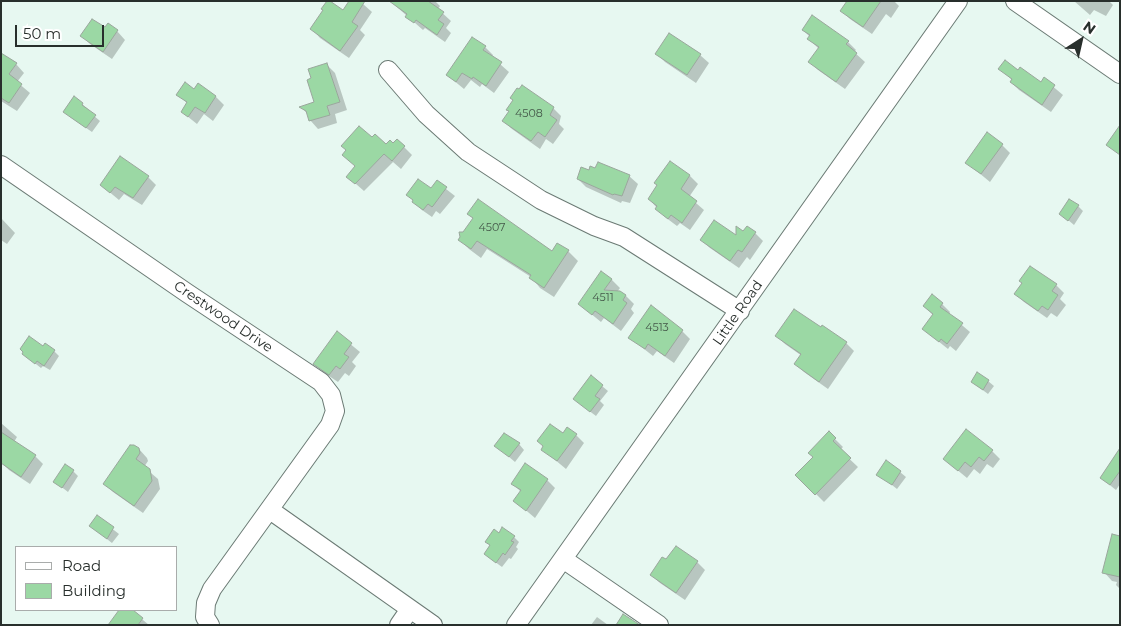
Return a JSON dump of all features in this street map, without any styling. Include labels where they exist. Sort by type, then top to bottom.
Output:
[{"type":"street","name":"Little Road","points":[[516,625],[958,1]]},
{"type":"street","points":[[1015,1],[1120,74]]},
{"type":"street","points":[[388,70],[426,114],[468,152],[541,200],[594,226],[624,237],[740,311]]},
{"type":"street","name":"Crestwood Drive","points":[[1,165],[187,293],[321,382],[331,395],[335,411],[330,424],[212,589],[206,603],[205,617],[210,625]]},
{"type":"street","points":[[270,510],[433,625]]},
{"type":"street","points":[[563,559],[659,625]]},
{"type":"street","points":[[398,625],[410,609]]},
{"type":"building","points":[[327,1],[343,10],[349,1],[365,1],[352,22],[358,26],[340,51],[310,29]]},
{"type":"building","points":[[389,1],[428,1],[444,12],[438,20],[444,24],[437,35],[416,20],[414,23],[405,17],[407,14]]},
{"type":"building","points":[[847,1],[881,1],[863,27],[840,11]]},
{"type":"building","points":[[812,15],[849,41],[846,44],[857,53],[836,82],[808,62],[819,47],[807,39],[810,35],[802,30]]},
{"type":"building","points":[[92,19],[105,27],[108,23],[118,30],[103,52],[80,36]]},
{"type":"building","points":[[669,33],[701,54],[687,75],[655,54]]},
{"type":"building","points":[[472,37],[486,46],[483,50],[502,62],[486,86],[473,77],[472,79],[462,73],[456,82],[446,75]]},
{"type":"building","points":[[1,53],[17,63],[9,74],[22,84],[9,103],[1,98]]},
{"type":"building","points":[[1005,60],[1018,70],[1020,67],[1041,82],[1044,77],[1055,85],[1042,105],[1010,82],[1012,79],[998,69]]},
{"type":"building","points":[[327,63],[340,102],[327,106],[330,115],[309,121],[306,111],[299,107],[314,102],[307,80],[311,78],[308,69]]},
{"type":"building","points":[[185,82],[194,89],[198,83],[216,96],[205,113],[195,107],[188,117],[181,112],[187,102],[176,95]]},
{"type":"building","points":[[522,85],[554,107],[550,115],[557,120],[545,137],[538,132],[531,141],[502,121],[509,111],[506,110],[513,100],[510,98],[517,88],[519,89]]},
{"type":"building","points":[[74,96],[83,103],[82,105],[96,115],[86,128],[63,112]]},
{"type":"building","points":[[1120,125],[1120,155],[1106,145]]},
{"type":"building","points":[[359,126],[372,137],[375,134],[386,144],[390,140],[393,143],[397,139],[405,146],[392,161],[384,154],[355,184],[346,177],[355,166],[342,155],[346,150],[341,146]]},
{"type":"building","points":[[987,132],[1003,144],[981,174],[965,163]]},
{"type":"building","points":[[120,156],[149,176],[133,198],[115,187],[110,193],[100,185]]},
{"type":"building","points":[[670,161],[690,175],[681,189],[697,201],[682,223],[671,215],[668,219],[655,209],[657,206],[648,199],[657,185],[654,183]]},
{"type":"building","points":[[598,162],[630,175],[622,196],[613,195],[577,179],[581,167],[589,170],[590,166],[595,168]]},
{"type":"building","points":[[418,179],[431,188],[437,180],[447,187],[432,207],[428,204],[423,210],[406,195]]},
{"type":"building","points":[[478,199],[552,251],[557,243],[569,250],[544,288],[529,278],[531,275],[477,241],[471,249],[458,240],[460,237],[459,232],[463,232],[473,218],[467,214]]},
{"type":"building","points":[[1069,199],[1079,205],[1068,221],[1059,214]]},
{"type":"building","points":[[714,220],[736,235],[736,226],[743,231],[747,226],[756,232],[742,252],[738,250],[730,261],[700,240]]},
{"type":"building","points":[[1030,266],[1057,284],[1052,291],[1058,295],[1048,310],[1042,306],[1038,311],[1014,294],[1022,283],[1019,281]]},
{"type":"building","points":[[601,271],[612,279],[604,290],[620,291],[626,295],[623,300],[627,303],[613,324],[595,311],[592,315],[578,304]]},
{"type":"building","points":[[932,294],[943,303],[940,307],[963,323],[947,344],[941,339],[939,342],[922,329],[933,314],[923,306]]},
{"type":"building","points":[[651,305],[683,330],[665,356],[648,344],[645,349],[628,338]]},
{"type":"building","points":[[794,309],[847,342],[819,382],[794,364],[801,354],[775,336]]},
{"type":"building","points":[[337,331],[352,343],[344,354],[349,357],[340,369],[336,366],[329,375],[313,364]]},
{"type":"building","points":[[29,336],[43,346],[45,343],[55,350],[44,366],[37,361],[35,364],[22,354],[23,352],[20,349]]},
{"type":"building","points":[[977,372],[989,380],[983,390],[971,382]]},
{"type":"building","points":[[591,375],[603,385],[595,396],[600,399],[590,412],[573,399]]},
{"type":"building","points":[[550,424],[563,433],[567,427],[577,434],[557,461],[541,450],[543,446],[537,441]]},
{"type":"building","points":[[966,429],[993,450],[984,461],[979,457],[971,467],[965,462],[958,471],[943,459]]},
{"type":"building","points":[[829,431],[836,438],[833,441],[851,458],[815,495],[795,475],[813,457],[808,453]]},
{"type":"building","points":[[1,432],[36,455],[21,477],[1,463]]},
{"type":"building","points":[[504,433],[520,443],[509,457],[494,446]]},
{"type":"building","points":[[130,445],[139,448],[140,453],[136,459],[150,469],[152,481],[134,506],[103,484]]},
{"type":"building","points":[[1120,448],[1120,471],[1110,485],[1100,478]]},
{"type":"building","points":[[886,460],[901,471],[892,485],[876,475]]},
{"type":"building","points":[[525,463],[548,479],[526,511],[513,501],[521,490],[511,484]]},
{"type":"building","points":[[65,464],[74,470],[62,488],[53,482]]},
{"type":"building","points":[[97,515],[114,527],[107,539],[89,526]]},
{"type":"building","points":[[502,527],[515,536],[511,541],[514,542],[505,555],[503,553],[496,563],[484,554],[490,545],[485,542],[494,529],[499,533]]},
{"type":"building","points":[[1112,534],[1120,536],[1120,577],[1102,573]]},
{"type":"building","points":[[676,546],[698,561],[676,593],[650,575],[662,557],[666,559]]},
{"type":"building","points":[[118,611],[134,611],[143,618],[138,625],[108,625]]},
{"type":"building","points":[[623,614],[640,625],[616,625]]}]
